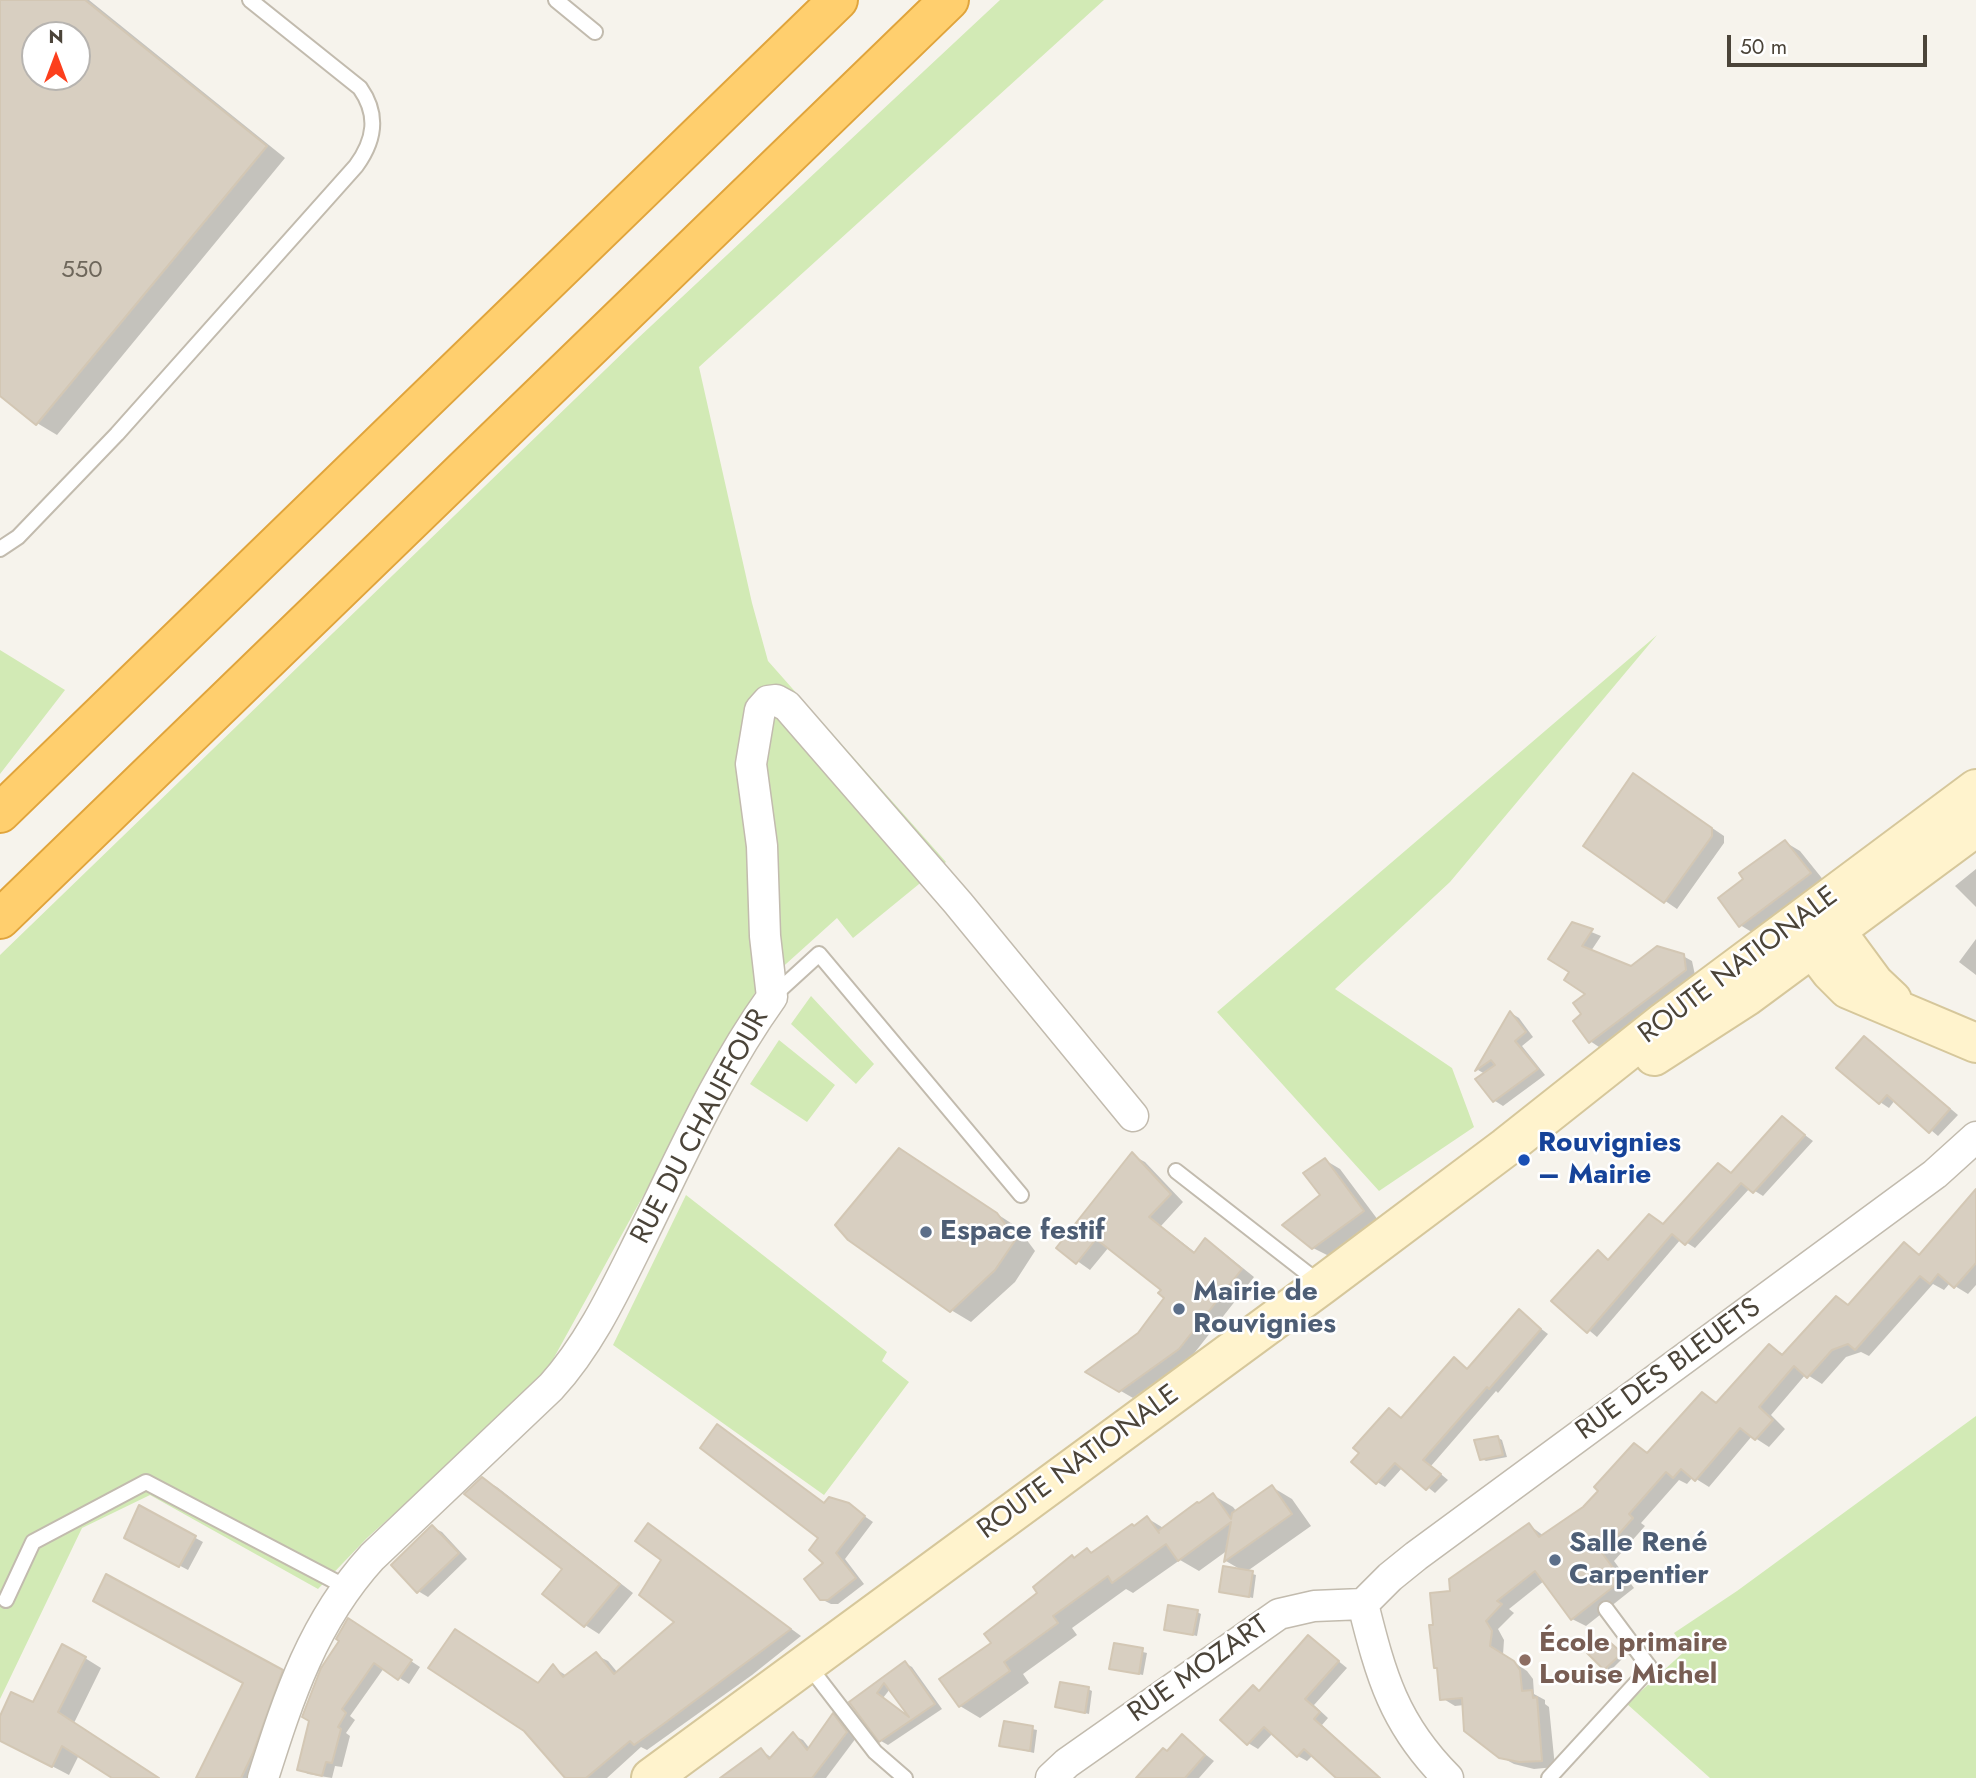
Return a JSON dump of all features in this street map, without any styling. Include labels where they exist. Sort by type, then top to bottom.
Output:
[{"type":"highway","points":[[0,813],[838,0]]},
{"type":"highway","points":[[0,919],[949,0]]},
{"type":"main road","name":"ROUTE NATIONALE","points":[[650,1778],[1506,1147],[1710,1022],[1815,927],[1976,789]]},
{"type":"main road","name":"ROUTE NATIONALE","points":[[1815,927],[1976,827]]},
{"type":"main road","points":[[1815,927],[1831,972],[1849,989],[1976,1043]]},
{"type":"street","name":"RUE DU CHAUFFOUR","points":[[263,1778],[301,1666],[325,1619],[346,1587],[372,1557],[551,1387],[568,1367],[606,1308],[736,1051],[772,997],[765,936],[762,846],[751,764],[760,710],[768,701],[776,700],[787,706],[958,903],[1133,1116]]},
{"type":"street","name":"RUE DES BLEUETS","points":[[1363,1604],[1416,1556],[1934,1174],[1976,1137]]},
{"type":"street","name":"RUE MOZART","points":[[1051,1778],[1067,1763],[1279,1614],[1314,1606],[1363,1604]]},
{"type":"street","points":[[1363,1604],[1378,1664],[1390,1696],[1422,1749],[1448,1778]]},
{"type":"lane","points":[[0,549],[18,537],[117,433],[356,166],[370,143],[374,132],[372,110],[360,88],[250,0]]},
{"type":"lane","points":[[556,0],[595,32]]},
{"type":"lane","points":[[772,997],[819,954],[1021,1195]]},
{"type":"lane","points":[[1176,1171],[1322,1285]]},
{"type":"lane","points":[[6,1600],[33,1542],[146,1482],[346,1587]]},
{"type":"lane","points":[[1549,1778],[1650,1668],[1606,1609]]},
{"type":"lane","points":[[807,1663],[875,1752],[905,1778]]},
{"type":"green space","points":[[1000,0],[1104,0],[699,367],[752,603],[768,661],[946,862],[853,938],[837,918],[756,991],[540,1383],[367,1538],[318,1589],[150,1495],[82,1528],[0,1699],[0,955],[636,340]]},
{"type":"green space","points":[[1657,635],[1450,882],[1335,989],[1452,1068],[1474,1127],[1379,1191],[1217,1012]]},
{"type":"green space","points":[[0,650],[65,690],[0,774]]},
{"type":"green space","points":[[811,996],[874,1064],[856,1084],[791,1024]]},
{"type":"green space","points":[[779,1040],[835,1085],[807,1122],[750,1084]]},
{"type":"green space","points":[[686,1195],[887,1352],[882,1361],[909,1382],[824,1495],[613,1345]]},
{"type":"green space","points":[[1976,1416],[1976,1778],[1710,1778],[1627,1704],[1686,1650],[1674,1633],[1737,1591]]},
{"type":"building","points":[[0,0],[85,0],[267,146],[36,425],[0,396]]},
{"type":"building","points":[[1633,773],[1712,828],[1712,836],[1664,903],[1583,846]]},
{"type":"building","points":[[1785,840],[1811,873],[1739,927],[1718,898],[1743,879],[1739,873]]},
{"type":"building","points":[[1572,922],[1593,929],[1582,946],[1631,966],[1657,946],[1684,954],[1686,970],[1589,1043],[1573,1021],[1581,1014],[1573,1003],[1585,994],[1564,980],[1569,972],[1548,959]]},
{"type":"building","points":[[1510,1011],[1526,1032],[1515,1041],[1538,1069],[1493,1102],[1475,1079],[1495,1065],[1491,1060],[1475,1071]]},
{"type":"building","points":[[1864,1036],[1950,1109],[1929,1133],[1887,1095],[1879,1104],[1836,1068]]},
{"type":"building","points":[[1782,1116],[1805,1135],[1753,1193],[1741,1183],[1685,1245],[1672,1234],[1587,1333],[1551,1301],[1598,1250],[1608,1260],[1649,1214],[1663,1224],[1718,1163],[1731,1173]]},
{"type":"building","name":"Espace festif","points":[[899,1148],[997,1213],[1016,1239],[995,1270],[950,1312],[848,1240],[835,1225]]},
{"type":"building","points":[[1132,1152],[1171,1194],[1149,1217],[1194,1253],[1205,1238],[1242,1269],[1179,1349],[1119,1392],[1085,1372],[1138,1333],[1164,1298],[1158,1293],[1161,1290],[1096,1239],[1076,1264],[1056,1248]]},
{"type":"building","points":[[1325,1158],[1364,1211],[1312,1249],[1282,1225],[1320,1195],[1303,1173]]},
{"type":"building","points":[[1976,1189],[1976,1263],[1954,1288],[1938,1274],[1930,1284],[1920,1276],[1855,1350],[1848,1344],[1832,1350],[1807,1378],[1794,1366],[1759,1407],[1773,1420],[1755,1440],[1740,1428],[1695,1481],[1681,1469],[1673,1478],[1666,1472],[1629,1514],[1633,1518],[1602,1553],[1622,1580],[1571,1620],[1535,1571],[1497,1601],[1502,1604],[1486,1621],[1492,1631],[1490,1646],[1514,1661],[1520,1670],[1522,1691],[1532,1690],[1533,1698],[1537,1697],[1542,1761],[1519,1762],[1499,1758],[1464,1731],[1462,1698],[1440,1700],[1429,1625],[1433,1625],[1430,1593],[1450,1591],[1449,1579],[1529,1523],[1539,1537],[1583,1507],[1598,1491],[1594,1487],[1634,1443],[1647,1453],[1702,1392],[1716,1403],[1769,1344],[1782,1355],[1836,1296],[1848,1305],[1904,1242],[1919,1255]]},
{"type":"building","points":[[1519,1309],[1541,1329],[1423,1460],[1441,1474],[1426,1490],[1395,1463],[1376,1484],[1351,1462],[1359,1453],[1353,1448],[1389,1408],[1401,1418],[1454,1357],[1467,1369]]},
{"type":"building","points":[[717,1424],[824,1503],[829,1497],[849,1503],[865,1516],[836,1553],[856,1578],[828,1600],[820,1600],[804,1579],[823,1563],[809,1550],[818,1538],[700,1448]]},
{"type":"building","points":[[1498,1436],[1503,1455],[1480,1460],[1474,1440]]},
{"type":"building","points":[[482,1477],[620,1584],[584,1627],[542,1594],[562,1569],[464,1494]]},
{"type":"building","points":[[1272,1485],[1292,1514],[1224,1562],[1231,1522],[1178,1561],[1166,1544],[1112,1583],[1108,1576],[1053,1616],[1058,1623],[1004,1662],[1010,1671],[959,1707],[939,1679],[991,1643],[984,1634],[1037,1593],[1033,1587],[1072,1555],[1074,1558],[1087,1548],[1091,1553],[1147,1516],[1159,1533],[1158,1531],[1197,1502],[1213,1493],[1231,1519],[1232,1513]]},
{"type":"building","points":[[139,1505],[196,1536],[179,1567],[124,1538]]},
{"type":"building","points":[[648,1523],[791,1629],[634,1745],[630,1741],[586,1778],[565,1778],[524,1731],[428,1668],[455,1629],[538,1683],[553,1664],[563,1677],[596,1652],[614,1674],[674,1622],[639,1595],[661,1560],[635,1541]]},
{"type":"building","points":[[432,1525],[459,1553],[417,1593],[391,1565]]},
{"type":"building","points":[[1223,1566],[1253,1571],[1249,1597],[1219,1592]]},
{"type":"building","points":[[106,1574],[283,1670],[253,1753],[241,1778],[196,1778],[243,1683],[93,1601]]},
{"type":"building","points":[[1168,1605],[1198,1610],[1193,1635],[1164,1630]]},
{"type":"building","points":[[348,1618],[412,1660],[398,1680],[374,1663],[342,1709],[346,1713],[338,1727],[341,1729],[332,1763],[326,1762],[322,1776],[297,1770],[309,1721],[302,1717],[321,1668],[339,1641],[336,1639]]},
{"type":"building","points":[[1308,1635],[1339,1661],[1305,1699],[1320,1712],[1314,1719],[1380,1778],[1336,1778],[1304,1749],[1297,1757],[1264,1727],[1247,1745],[1220,1720],[1253,1685],[1259,1691]]},
{"type":"building","points":[[1604,1637],[1622,1653],[1604,1670],[1587,1653]]},
{"type":"building","points":[[1114,1643],[1143,1648],[1139,1674],[1109,1669]]},
{"type":"building","points":[[62,1644],[86,1657],[58,1712],[159,1778],[112,1778],[62,1746],[52,1767],[0,1741],[0,1716],[11,1692],[33,1702]]},
{"type":"building","points":[[905,1661],[935,1704],[879,1742],[849,1702]],"holes":[[[884,1683],[909,1717],[877,1693]]]},
{"type":"building","points":[[1060,1682],[1089,1687],[1085,1713],[1055,1707]]},
{"type":"building","points":[[833,1713],[847,1732],[812,1778],[720,1778],[761,1748],[769,1759],[793,1732],[807,1750]]},
{"type":"building","points":[[1004,1721],[1033,1726],[1030,1751],[999,1746]]},
{"type":"building","points":[[1182,1734],[1205,1755],[1185,1778],[1136,1778],[1163,1748],[1167,1751]]},
{"type":"place","name":"Rouvignies – Mairie","points":[[1524,1160]]},
{"type":"place","name":"Espace festif","points":[[926,1232]]},
{"type":"place","name":"Mairie de Rouvignies","points":[[1179,1309]]},
{"type":"place","name":"Salle René Carpentier","points":[[1555,1560]]},
{"type":"place","name":"École primaire Louise Michel","points":[[1525,1660]]}]
